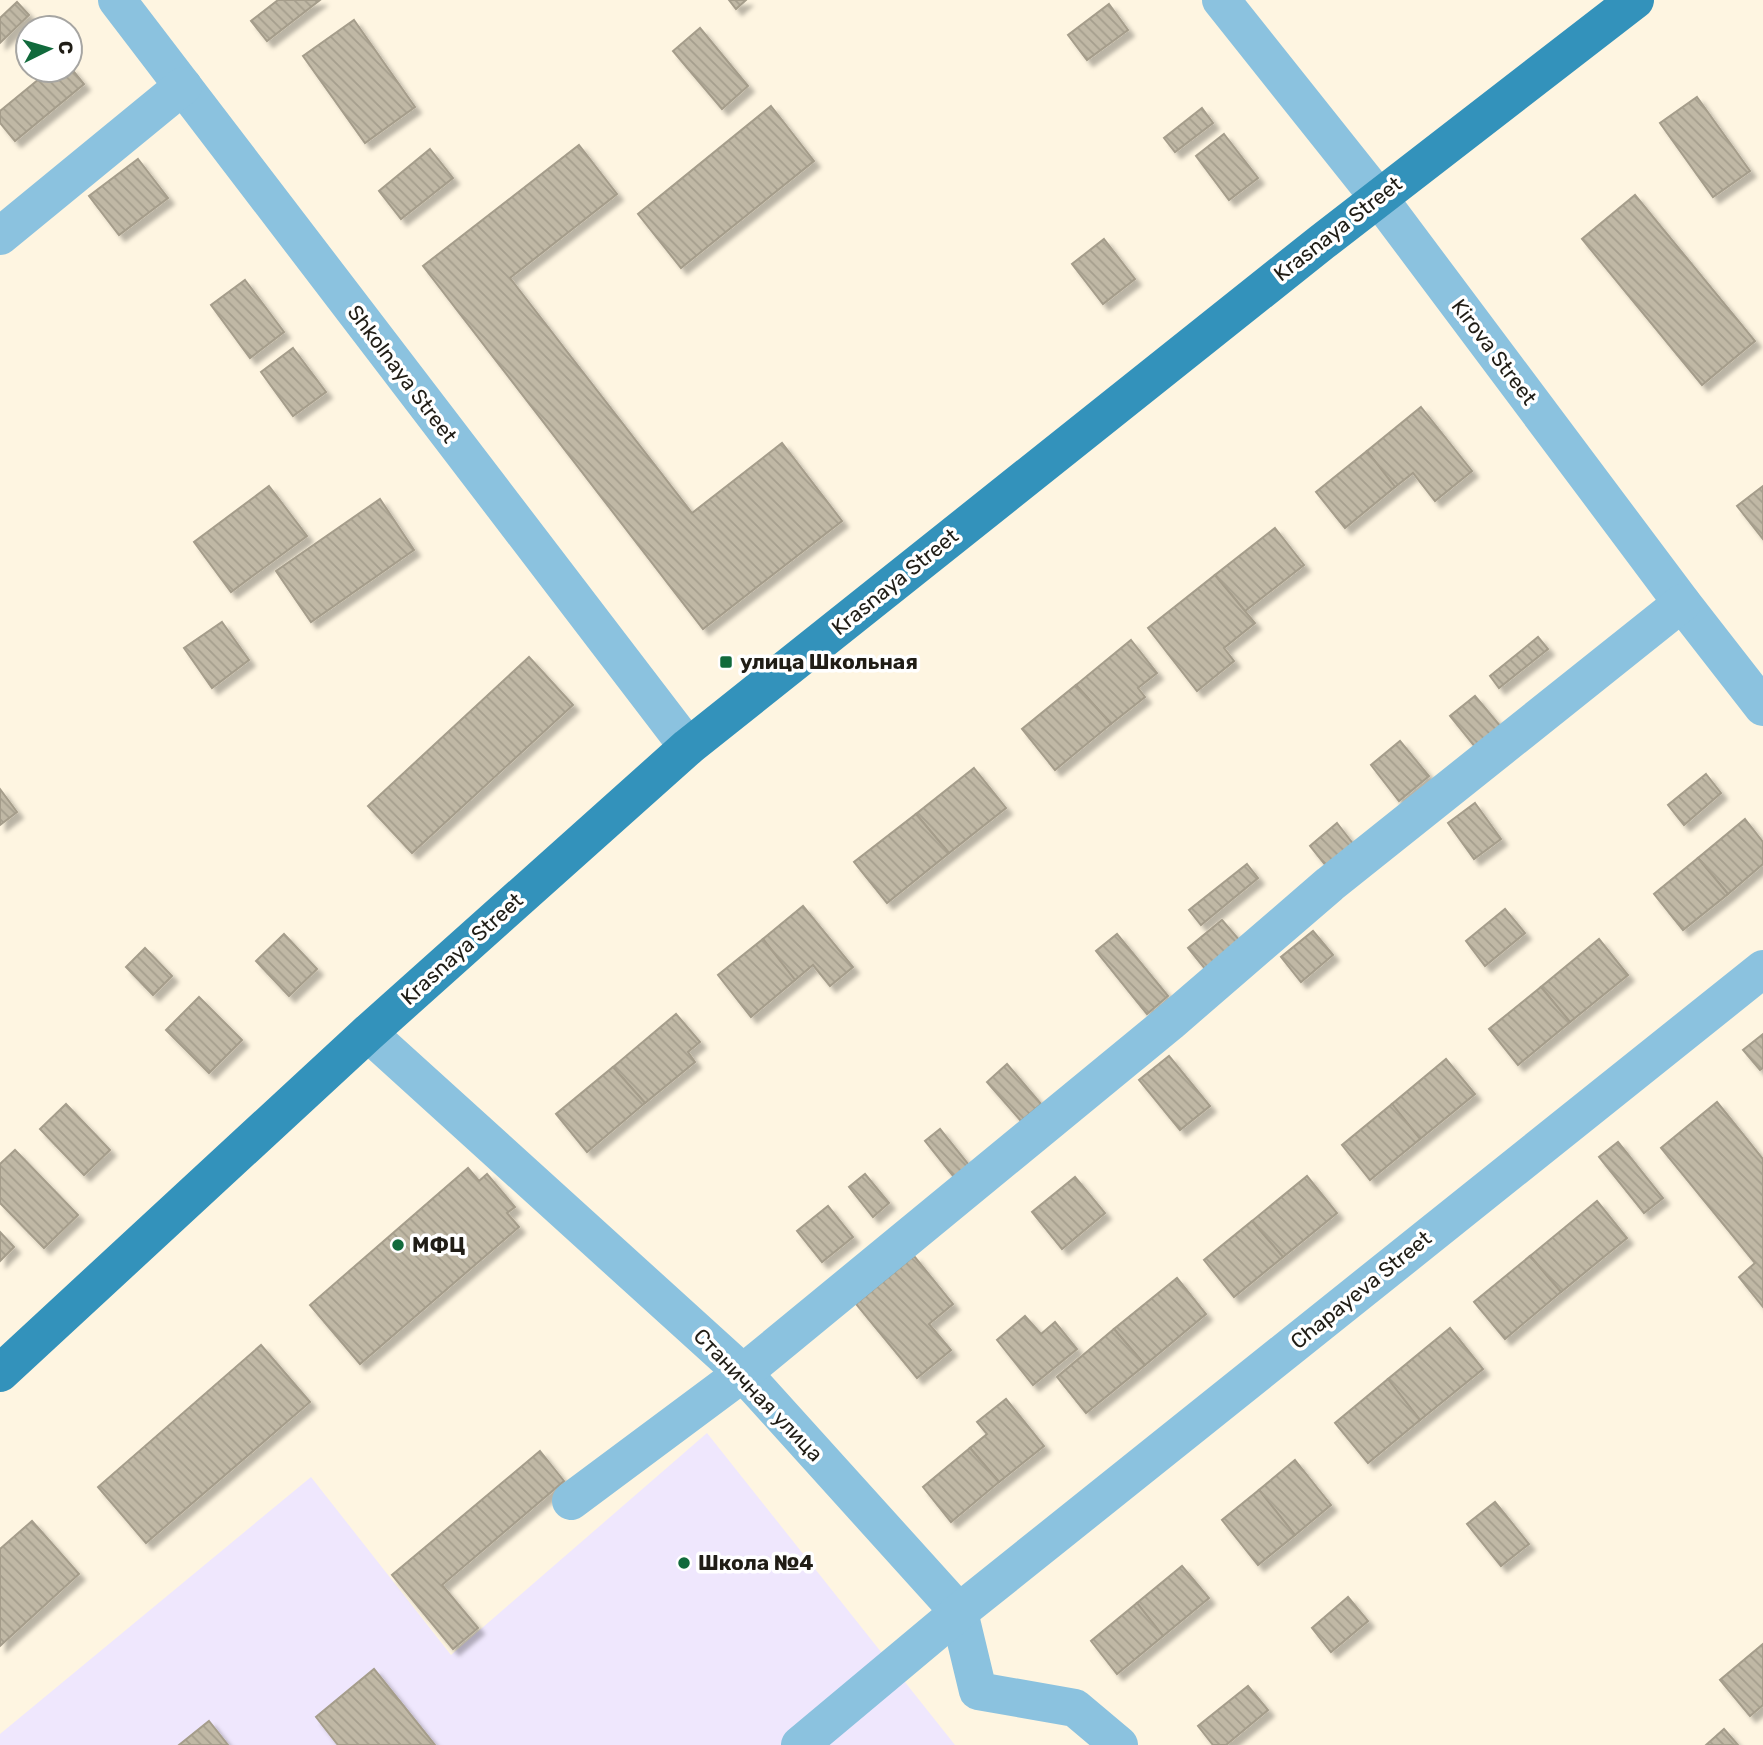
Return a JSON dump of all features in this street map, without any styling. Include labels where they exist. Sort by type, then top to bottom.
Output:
[{"type":"main road","name":"Krasnaya Street","points":[[0,1373],[368,1033],[688,747],[1378,197],[1635,0]]},
{"type":"street","name":"Shkolnaya Street","points":[[117,0],[688,747]]},
{"type":"street","name":"Kirova Street","points":[[1221,0],[1378,197],[1763,707]]},
{"type":"street","points":[[0,236],[183,86]]},
{"type":"street","points":[[571,1501],[743,1373],[1170,1022],[1330,884],[1682,603]]},
{"type":"street","name":"Chapayeva Street","points":[[800,1745],[959,1612],[1763,969]]},
{"type":"street","name":"Станичная улица","points":[[368,1033],[743,1373],[959,1612],[978,1691],[1075,1708],[1119,1745]]},
{"type":"shaded area","name":"Школа №4","points":[[707,1433],[955,1745],[0,1745],[0,1734],[311,1477],[451,1655]]},
{"type":"building","points":[[278,0],[320,0],[267,41],[251,21]]},
{"type":"building","points":[[729,0],[746,0],[736,9]]},
{"type":"building","points":[[17,2],[28,14],[14,14],[14,29],[0,43],[0,18]]},
{"type":"building","points":[[1109,4],[1128,30],[1087,60],[1068,35]]},
{"type":"building","points":[[354,20],[415,107],[365,143],[303,56]]},
{"type":"building","points":[[700,28],[748,86],[722,109],[673,51]]},
{"type":"building","points":[[33,84],[84,84],[15,141],[0,123],[0,111]]},
{"type":"building","points":[[1697,97],[1750,171],[1713,197],[1660,123]]},
{"type":"building","points":[[771,106],[814,161],[681,268],[638,214]]},
{"type":"building","points":[[1202,108],[1213,123],[1175,152],[1164,138]]},
{"type":"building","points":[[1224,134],[1258,178],[1229,200],[1196,156]]},
{"type":"building","points":[[579,145],[617,194],[510,278],[692,513],[782,443],[842,521],[703,629],[423,266]]},
{"type":"building","points":[[430,149],[453,178],[401,219],[379,191]]},
{"type":"building","points":[[138,159],[168,198],[119,235],[89,196]]},
{"type":"building","points":[[1635,195],[1755,341],[1702,385],[1582,239]]},
{"type":"building","points":[[1104,239],[1135,279],[1103,304],[1072,264]]},
{"type":"building","points":[[245,280],[284,332],[250,358],[211,305]]},
{"type":"building","points":[[293,348],[326,392],[293,416],[261,372]]},
{"type":"building","points":[[1421,407],[1472,471],[1435,501],[1413,473],[1395,487],[1367,451]]},
{"type":"building","points":[[1367,451],[1395,487],[1345,528],[1316,492]]},
{"type":"building","points":[[269,486],[307,536],[231,592],[194,542]]},
{"type":"building","points":[[1763,486],[1763,539],[1737,506]]},
{"type":"building","points":[[380,499],[414,550],[311,622],[276,571]]},
{"type":"building","points":[[1275,528],[1304,565],[1245,611],[1215,575]]},
{"type":"building","points":[[1215,575],[1255,623],[1224,648],[1234,661],[1197,691],[1148,628]]},
{"type":"building","points":[[222,622],[249,660],[212,688],[184,648]]},
{"type":"building","points":[[1538,637],[1548,649],[1499,688],[1490,676]]},
{"type":"building","points":[[1131,640],[1157,673],[1138,688],[1145,697],[1111,724],[1076,685]]},
{"type":"building","points":[[529,657],[573,705],[412,853],[368,806]]},
{"type":"building","points":[[1076,685],[1111,724],[1055,770],[1022,729]]},
{"type":"building","points":[[1475,696],[1501,727],[1476,748],[1450,716]]},
{"type":"building","points":[[1400,741],[1429,776],[1399,801],[1371,765]]},
{"type":"building","points":[[974,768],[1006,808],[949,853],[916,814]]},
{"type":"building","points":[[1706,774],[1721,793],[1684,825],[1668,805]]},
{"type":"building","points":[[0,789],[17,812],[0,825]]},
{"type":"building","points":[[1475,803],[1501,839],[1474,859],[1448,823]]},
{"type":"building","points":[[916,814],[949,853],[887,903],[854,862]]},
{"type":"building","points":[[1745,819],[1763,842],[1763,864],[1728,894],[1698,858]]},
{"type":"building","points":[[1337,823],[1354,845],[1327,867],[1310,846]]},
{"type":"building","points":[[1698,858],[1728,894],[1683,930],[1654,894]]},
{"type":"building","points":[[1247,864],[1258,878],[1201,925],[1189,910]]},
{"type":"building","points":[[803,906],[853,967],[830,986],[813,965],[795,980],[763,939]]},
{"type":"building","points":[[1505,909],[1525,933],[1485,966],[1466,941]]},
{"type":"building","points":[[1222,920],[1241,942],[1206,970],[1188,948]]},
{"type":"building","points":[[1313,931],[1333,955],[1301,982],[1281,957]]},
{"type":"building","points":[[284,934],[317,969],[289,996],[256,961]]},
{"type":"building","points":[[1117,934],[1168,996],[1147,1014],[1096,951]]},
{"type":"building","points":[[763,939],[795,980],[751,1017],[718,975]]},
{"type":"building","points":[[1599,939],[1628,975],[1570,1022],[1541,987]]},
{"type":"building","points":[[145,948],[172,976],[153,995],[126,967]]},
{"type":"building","points":[[1541,987],[1570,1022],[1518,1065],[1489,1029]]},
{"type":"building","points":[[199,997],[242,1040],[209,1073],[166,1030]]},
{"type":"building","points":[[676,1014],[700,1042],[688,1052],[695,1062],[645,1103],[613,1067]]},
{"type":"building","points":[[1763,1034],[1763,1068],[1760,1070],[1743,1050]]},
{"type":"building","points":[[1169,1056],[1210,1106],[1180,1130],[1139,1080]]},
{"type":"building","points":[[1446,1059],[1475,1094],[1420,1139],[1392,1104]]},
{"type":"building","points":[[1007,1064],[1041,1104],[1021,1121],[987,1082]]},
{"type":"building","points":[[613,1067],[645,1103],[587,1152],[556,1114]]},
{"type":"building","points":[[1717,1102],[1763,1159],[1763,1307],[1739,1277],[1755,1263],[1661,1148]]},
{"type":"building","points":[[66,1104],[110,1150],[84,1175],[40,1129]]},
{"type":"building","points":[[1392,1104],[1420,1139],[1370,1180],[1342,1145]]},
{"type":"building","points":[[940,1129],[969,1165],[954,1177],[925,1141]]},
{"type":"building","points":[[1618,1142],[1663,1198],[1644,1213],[1599,1157]]},
{"type":"building","points":[[15,1150],[78,1215],[44,1248],[0,1203],[0,1164]]},
{"type":"building","points":[[468,1168],[479,1181],[487,1174],[515,1207],[507,1213],[519,1227],[360,1364],[310,1305]]},
{"type":"building","points":[[865,1174],[889,1203],[873,1217],[849,1187]]},
{"type":"building","points":[[1307,1176],[1337,1213],[1283,1257],[1252,1221]]},
{"type":"building","points":[[1075,1177],[1105,1213],[1062,1249],[1032,1212]]},
{"type":"building","points":[[1597,1201],[1627,1238],[1561,1292],[1530,1256]]},
{"type":"building","points":[[828,1206],[853,1237],[822,1262],[797,1231]]},
{"type":"building","points":[[1252,1221],[1283,1257],[1234,1297],[1204,1260]]},
{"type":"building","points":[[0,1232],[14,1247],[0,1261]]},
{"type":"building","points":[[914,1256],[953,1304],[929,1324],[951,1350],[917,1378],[856,1304]]},
{"type":"building","points":[[1530,1256],[1561,1292],[1505,1339],[1474,1302]]},
{"type":"building","points":[[1177,1278],[1206,1314],[1145,1365],[1114,1329]]},
{"type":"building","points":[[1025,1316],[1041,1334],[1055,1322],[1077,1349],[1033,1385],[997,1340]]},
{"type":"building","points":[[1450,1328],[1483,1369],[1420,1420],[1388,1379]]},
{"type":"building","points":[[1114,1329],[1145,1365],[1086,1413],[1057,1377]]},
{"type":"building","points":[[261,1345],[310,1402],[146,1543],[98,1487]]},
{"type":"building","points":[[1388,1379],[1420,1420],[1368,1463],[1335,1423]]},
{"type":"building","points":[[1006,1399],[1044,1446],[999,1482],[970,1448],[987,1434],[977,1422]]},
{"type":"building","points":[[970,1448],[999,1482],[951,1522],[923,1487]]},
{"type":"building","points":[[540,1451],[564,1481],[442,1585],[478,1628],[453,1649],[392,1575]]},
{"type":"building","points":[[1295,1460],[1331,1505],[1295,1535],[1259,1490]]},
{"type":"building","points":[[1259,1490],[1295,1535],[1258,1565],[1222,1520]]},
{"type":"building","points":[[1495,1502],[1529,1544],[1501,1566],[1467,1524]]},
{"type":"building","points":[[32,1521],[79,1574],[0,1646],[0,1549]]},
{"type":"building","points":[[1182,1566],[1209,1598],[1163,1636],[1137,1603]]},
{"type":"building","points":[[1348,1597],[1368,1621],[1331,1652],[1312,1628]]},
{"type":"building","points":[[1137,1603],[1163,1636],[1117,1674],[1091,1641]]},
{"type":"building","points":[[1763,1644],[1763,1705],[1750,1716],[1720,1680]]},
{"type":"building","points":[[374,1669],[435,1745],[338,1745],[316,1717]]},
{"type":"building","points":[[1248,1686],[1268,1710],[1226,1745],[1213,1745],[1198,1726]]},
{"type":"building","points":[[209,1721],[228,1745],[179,1745]]},
{"type":"building","points":[[1724,1729],[1738,1745],[1706,1745]]},
{"type":"place","name":"улица Школьная","points":[[726,662]]},
{"type":"place","name":"МФЦ","points":[[398,1245]]},
{"type":"place","name":"Школа №4","points":[[684,1563]]}]
